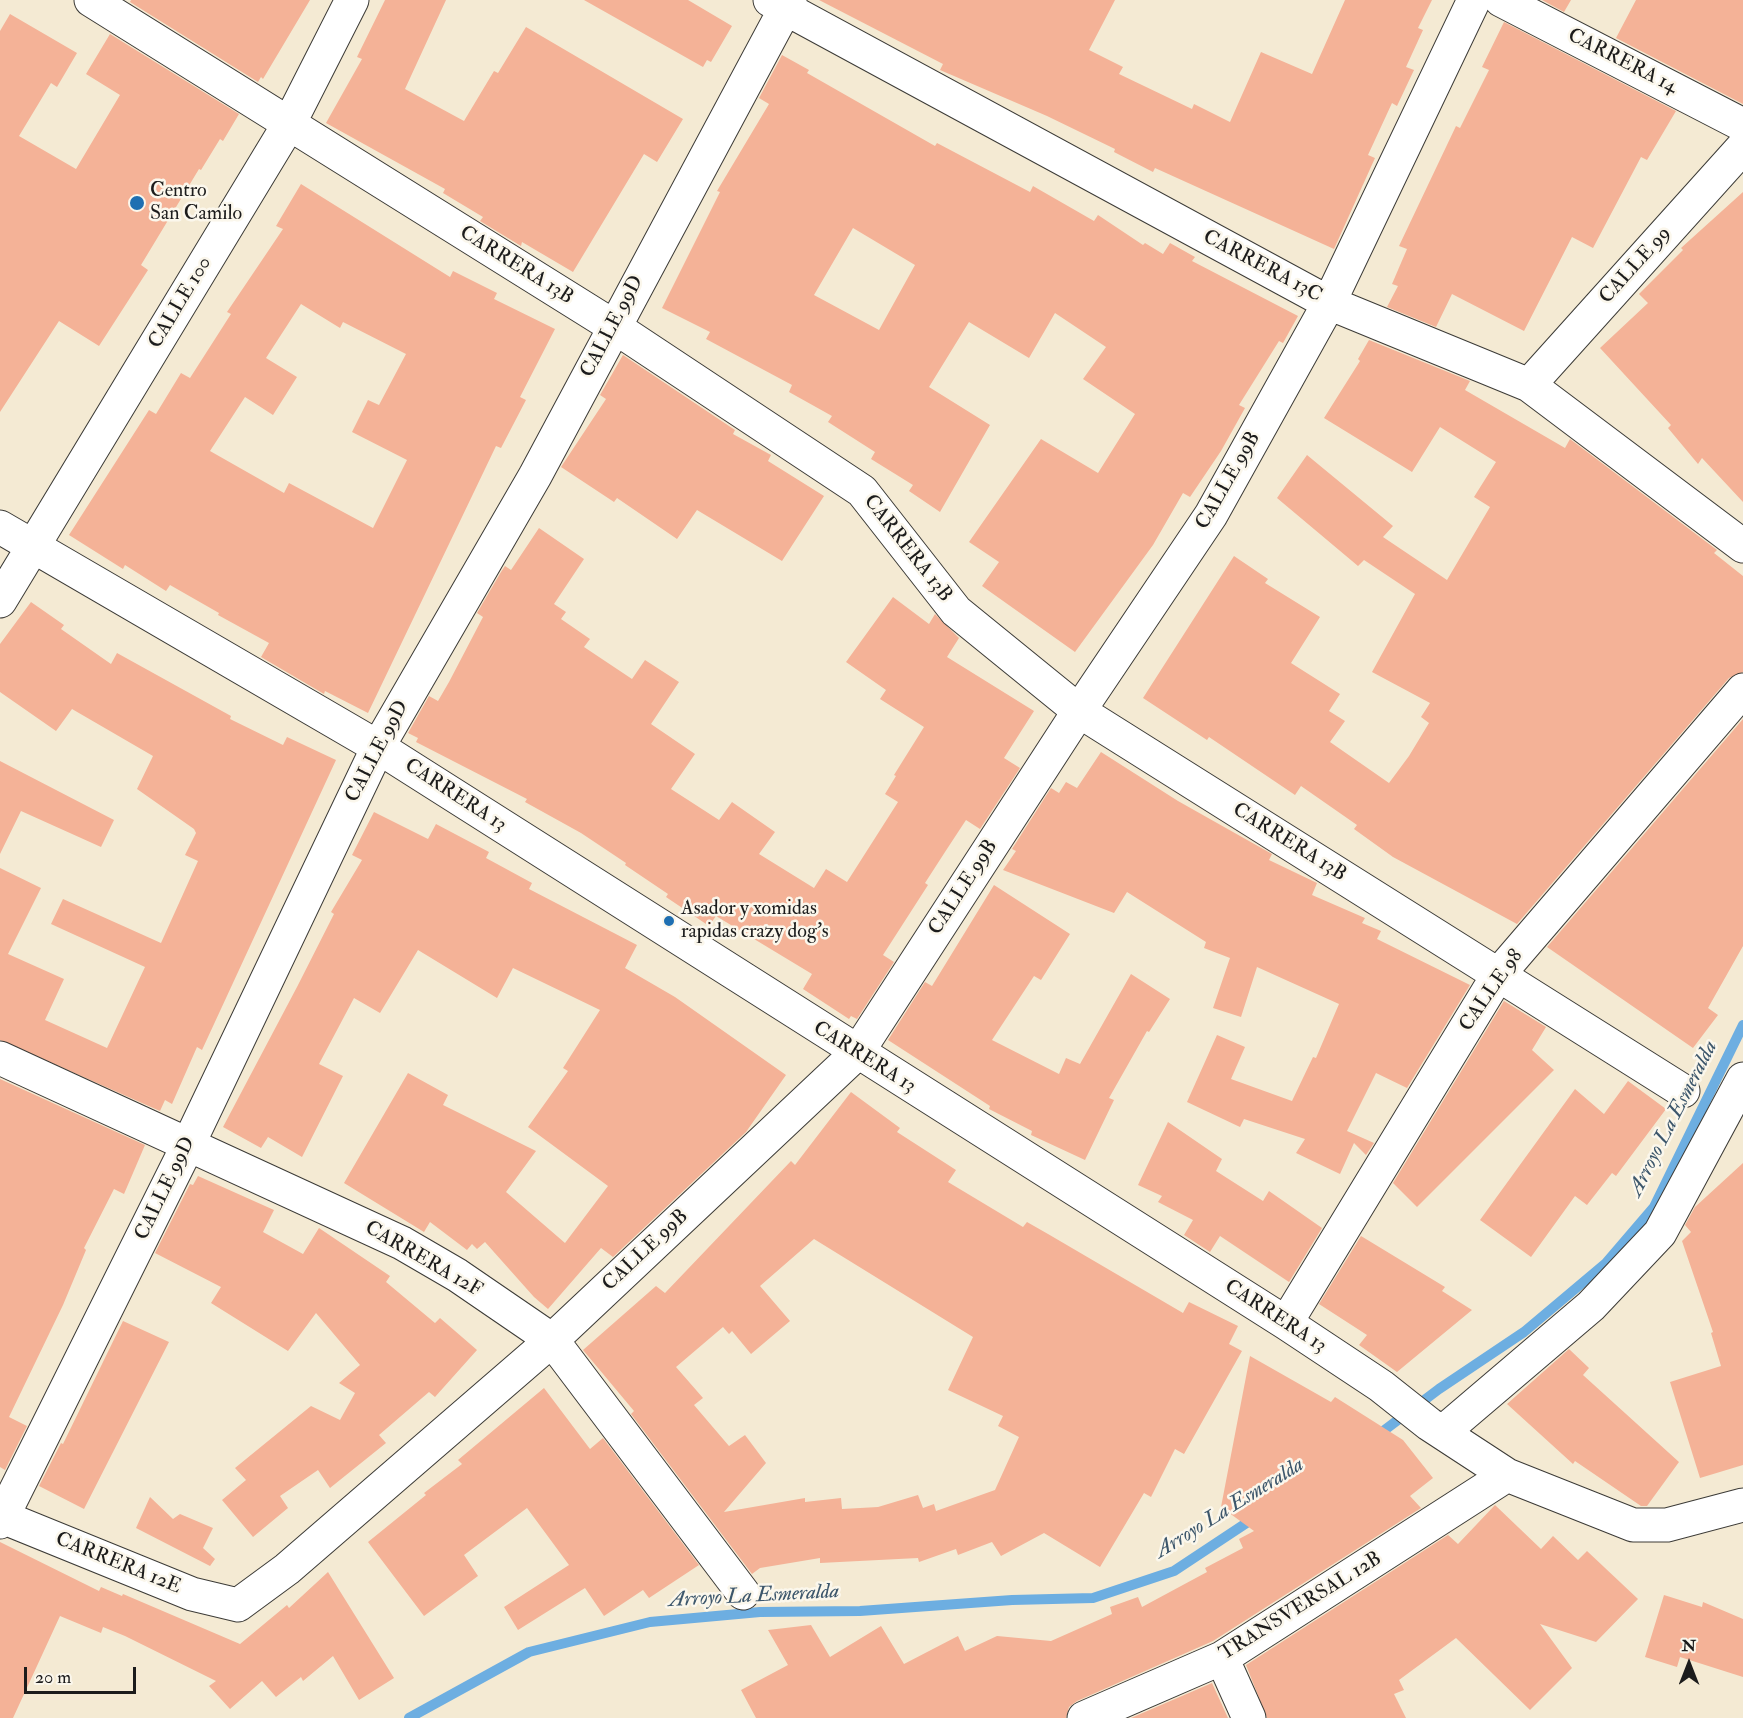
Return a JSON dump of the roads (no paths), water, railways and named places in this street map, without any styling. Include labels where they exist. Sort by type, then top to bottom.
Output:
[{"type":"street","name":"CARRERA 13B","points":[[91,0],[613,326],[862,491],[956,610],[1079,711],[1683,1090]]},
{"type":"street","name":"CALLE 100","points":[[0,601],[289,124],[352,0]]},
{"type":"street","name":"CALLE 99B","points":[[238,1605],[287,1569],[552,1340],[857,1053],[1079,711],[1211,515],[1329,303],[1474,0]]},
{"type":"street","name":"CARRERA 14","points":[[1501,0],[1743,125]]},
{"type":"street","name":"CARRERA 13C","points":[[782,3],[1329,303],[1529,386],[1743,546]]},
{"type":"street","name":"CALLE 99D","points":[[1,1518],[189,1143],[378,747],[535,476],[782,3]]},
{"type":"street","name":"CALLE 99","points":[[1529,386],[1743,147]]},
{"type":"street","name":"CARRERA 13","points":[[0,527],[378,747],[857,1053],[1286,1323],[1382,1386],[1436,1428],[1507,1475],[1633,1525],[1666,1525],[1743,1505]]},
{"type":"street","name":"CALLE 98","points":[[1286,1323],[1498,975],[1743,690]]},
{"type":"street","name":"CARRERA 12F","points":[[0,1058],[189,1143],[402,1244],[457,1275],[552,1340],[743,1593]]},
{"type":"street","points":[[1436,1428],[1591,1306],[1660,1233],[1743,1079]]},
{"type":"street","name":"TRANSVERSAL 12B","points":[[1084,1718],[1222,1658],[1507,1475]]},
{"type":"street","name":"CARRERA 12E","points":[[1,1518],[192,1594],[238,1605]]},
{"type":"street","points":[[1222,1658],[1250,1718]]},
{"type":"waterway","name":"Arroyo La Esmeralda","points":[[1374,1438],[1439,1389],[1524,1332],[1606,1263],[1654,1207],[1743,1025]]},
{"type":"waterway","name":"Arroyo La Esmeralda","points":[[409,1718],[529,1652],[650,1622],[760,1612],[860,1611],[1012,1600],[1093,1598],[1174,1571],[1257,1516]]},
{"type":"place","name":"Centro San Camilo","points":[[137,203]]},
{"type":"place","name":"Asador y xomidas rapidas crazy dog's","points":[[669,921]]}]
